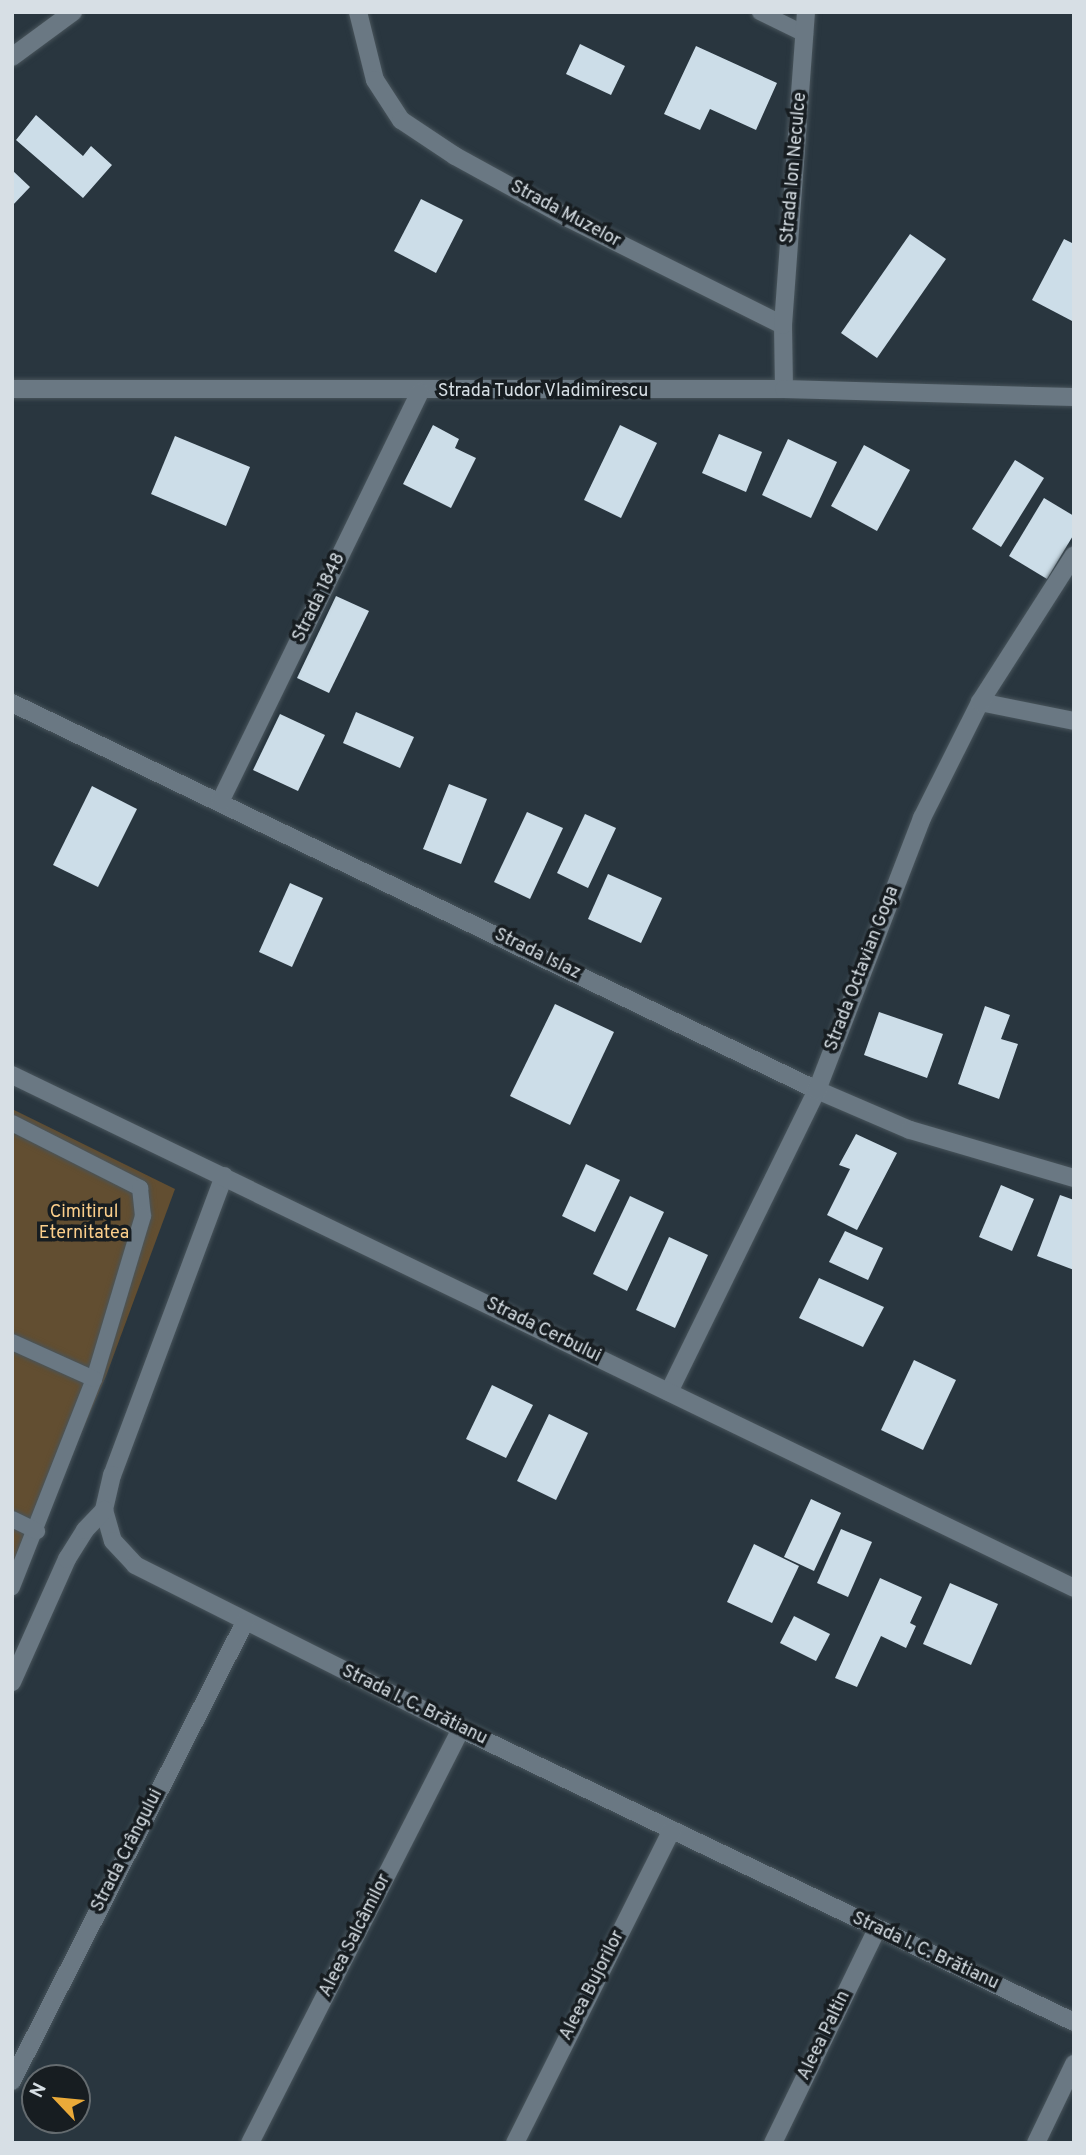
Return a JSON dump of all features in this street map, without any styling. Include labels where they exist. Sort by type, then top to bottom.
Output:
[{"type":"street","points":[[12,57],[73,12]]},
{"type":"street","name":"Strada Muzelor","points":[[358,12],[375,80],[401,121],[455,156],[568,218],[783,325]]},
{"type":"street","name":"Strada Ion Neculce","points":[[783,325],[806,12]]},
{"type":"street","points":[[783,325],[784,389]]},
{"type":"street","name":"Strada Tudor Vladimirescu","points":[[12,389],[420,393],[784,389],[1074,397]]},
{"type":"street","name":"Strada 1848","points":[[220,802],[420,393]]},
{"type":"street","name":"Strada Octavian Goga","points":[[669,1392],[817,1090],[922,818],[980,702],[1074,555]]},
{"type":"street","points":[[980,702],[1074,721]]},
{"type":"street","name":"Strada Islaz","points":[[12,703],[817,1090],[910,1130],[1074,1178]]},
{"type":"street","name":"Strada Cerbului","points":[[12,1075],[1074,1588]]},
{"type":"street","points":[[12,1682],[67,1559],[85,1530],[104,1510],[112,1475],[224,1176]]},
{"type":"street","name":"Strada I. C. Brătianu","points":[[104,1510],[113,1541],[135,1565],[461,1730],[1074,2022]]},
{"type":"street","name":"Strada Crângului","points":[[12,2081],[244,1622]]},
{"type":"street","name":"Aleea Salcâmilor","points":[[250,2143],[461,1730]]},
{"type":"street","name":"Aleea Bujorilor","points":[[514,2143],[672,1830]]},
{"type":"street","name":"Aleea Paltin","points":[[773,2143],[877,1929]]},
{"type":"street","points":[[1036,2143],[1074,2064]]},
{"type":"lane","points":[[760,12],[805,34]]},
{"type":"lane","points":[[12,1123],[140,1188],[143,1216],[94,1379],[37,1531],[12,1587]]},
{"type":"lane","points":[[12,1342],[94,1379]]},
{"type":"lane","points":[[12,1519],[37,1531]]},
{"type":"green space","name":"Cimitirul Eternitatea","points":[[12,1109],[175,1189],[106,1376],[12,1593]]},
{"type":"building","points":[[580,44],[625,66],[611,95],[566,74]]},
{"type":"building","points":[[696,46],[777,83],[756,130],[710,109],[700,130],[664,114]]},
{"type":"building","points":[[36,115],[83,156],[91,146],[112,165],[83,198],[16,140]]},
{"type":"building","points":[[12,170],[30,187],[12,206]]},
{"type":"building","points":[[421,199],[463,220],[436,273],[394,251]]},
{"type":"building","points":[[910,234],[946,259],[877,358],[841,333]]},
{"type":"building","points":[[1064,239],[1074,244],[1074,322],[1032,300]]},
{"type":"building","points":[[433,425],[459,439],[455,448],[476,458],[451,508],[403,484]]},
{"type":"building","points":[[620,425],[657,443],[621,518],[584,500]]},
{"type":"building","points":[[719,434],[762,452],[746,492],[702,473]]},
{"type":"building","points":[[175,436],[250,467],[226,526],[151,494]]},
{"type":"building","points":[[788,439],[837,462],[811,518],[762,495]]},
{"type":"building","points":[[864,445],[910,470],[877,531],[831,506]]},
{"type":"building","points":[[1015,460],[1044,478],[1001,547],[972,529]]},
{"type":"building","points":[[1044,498],[1074,516],[1074,534],[1047,579],[1009,556]]},
{"type":"building","points":[[336,596],[369,611],[329,693],[297,678]]},
{"type":"building","points":[[356,712],[414,737],[400,768],[343,743]]},
{"type":"building","points":[[280,714],[325,735],[298,791],[253,770]]},
{"type":"building","points":[[449,784],[487,799],[461,864],[423,849]]},
{"type":"building","points":[[92,786],[137,809],[98,887],[53,865]]},
{"type":"building","points":[[527,812],[563,828],[530,899],[494,882]]},
{"type":"building","points":[[585,814],[616,828],[588,888],[557,873]]},
{"type":"building","points":[[608,874],[662,898],[641,943],[588,919]]},
{"type":"building","points":[[290,883],[323,898],[292,967],[259,952]]},
{"type":"building","points":[[555,1004],[614,1032],[570,1125],[510,1096]]},
{"type":"building","points":[[985,1006],[1010,1015],[1001,1039],[1018,1044],[999,1099],[958,1084]]},
{"type":"building","points":[[879,1012],[943,1034],[927,1078],[864,1055]]},
{"type":"building","points":[[856,1134],[897,1153],[857,1230],[827,1215],[850,1169],[839,1165]]},
{"type":"building","points":[[586,1164],[620,1180],[595,1232],[562,1216]]},
{"type":"building","points":[[1001,1185],[1034,1199],[1012,1251],[979,1237]]},
{"type":"building","points":[[1060,1195],[1074,1200],[1074,1270],[1037,1256]]},
{"type":"building","points":[[630,1196],[664,1212],[627,1291],[593,1274]]},
{"type":"building","points":[[845,1231],[883,1248],[868,1280],[829,1262]]},
{"type":"building","points":[[669,1237],[708,1255],[675,1328],[636,1310]]},
{"type":"building","points":[[819,1278],[884,1307],[863,1347],[799,1318]]},
{"type":"building","points":[[914,1360],[956,1380],[923,1450],[881,1430]]},
{"type":"building","points":[[492,1385],[533,1405],[506,1458],[466,1439]]},
{"type":"building","points":[[549,1414],[588,1433],[556,1500],[517,1481]]},
{"type":"building","points":[[811,1499],[841,1513],[814,1571],[784,1557]]},
{"type":"building","points":[[841,1529],[872,1542],[848,1597],[817,1583]]},
{"type":"building","points":[[754,1544],[799,1566],[772,1623],[727,1602]]},
{"type":"building","points":[[880,1578],[922,1597],[910,1623],[916,1626],[906,1648],[881,1636],[857,1687],[835,1678]]},
{"type":"building","points":[[950,1583],[998,1604],[971,1665],[923,1644]]},
{"type":"building","points":[[794,1616],[830,1634],[816,1661],[780,1643]]}]
